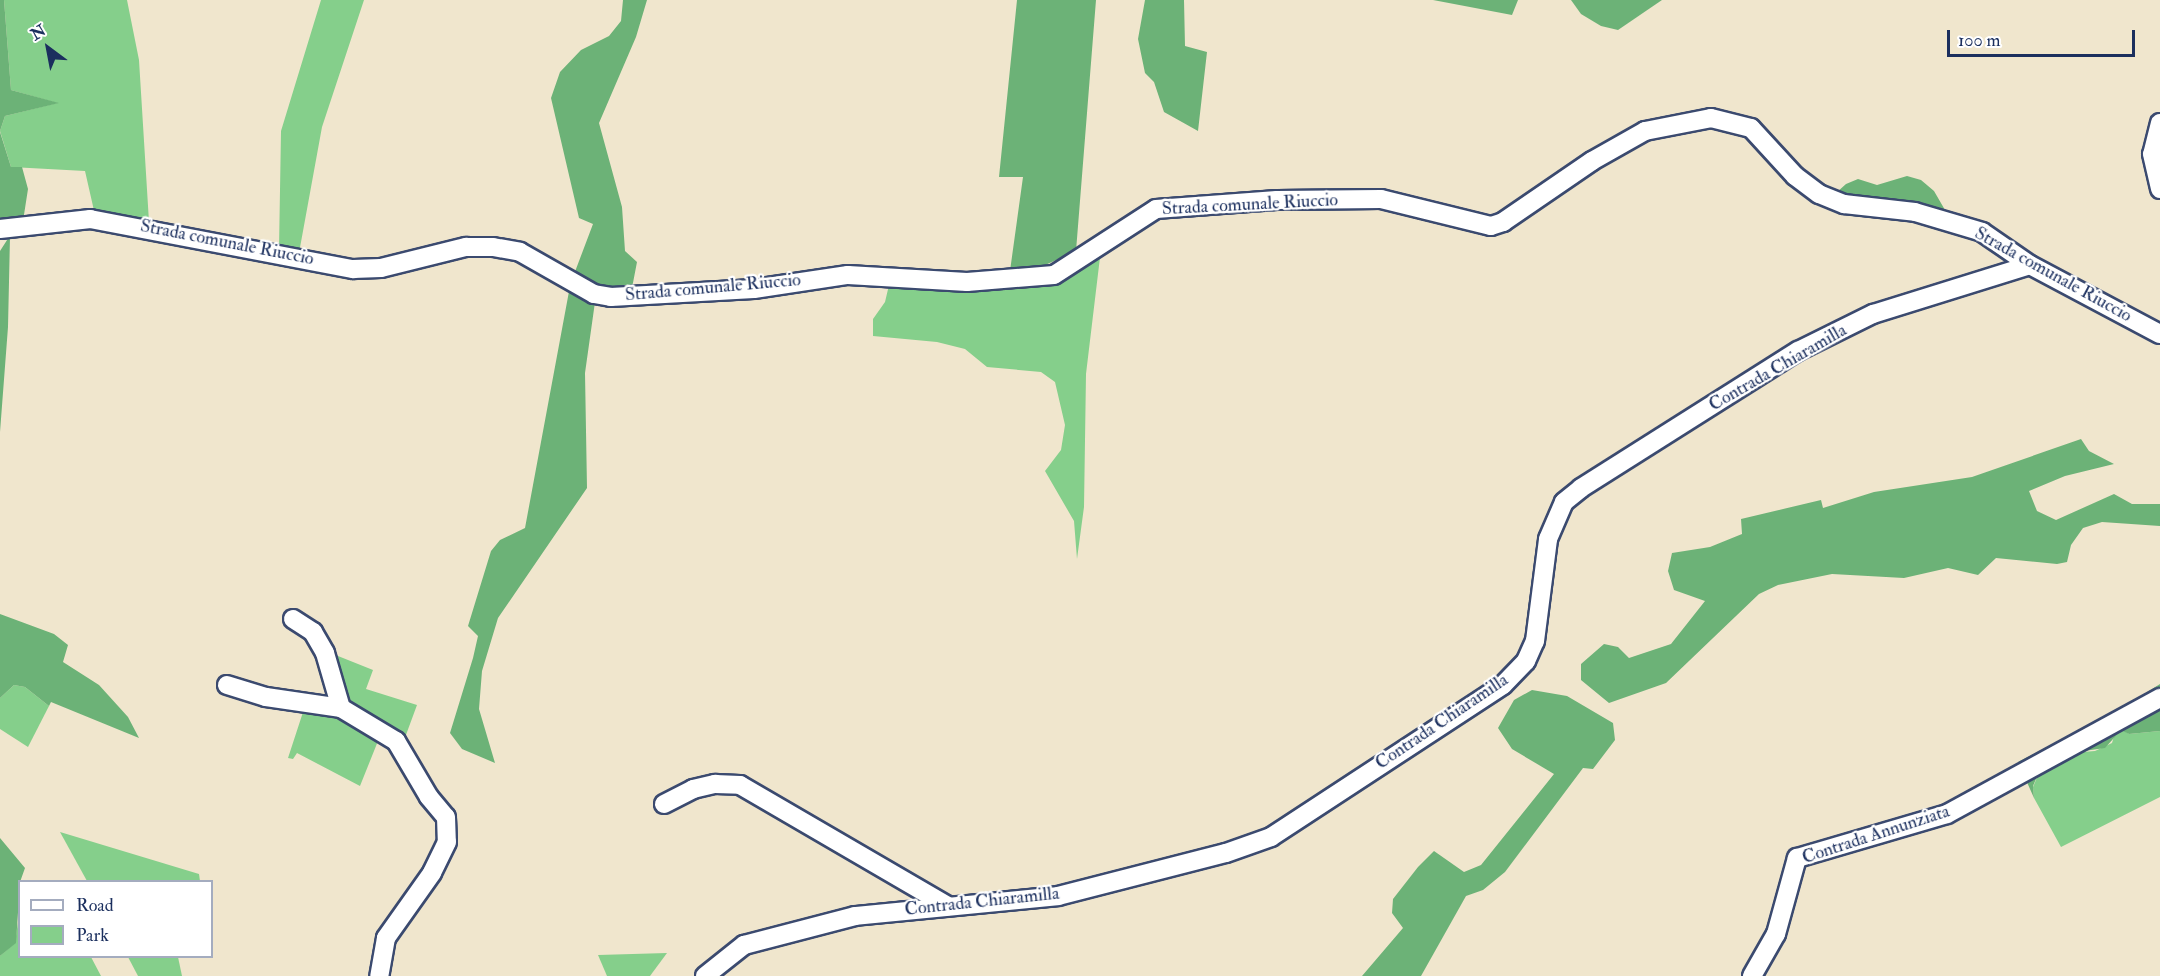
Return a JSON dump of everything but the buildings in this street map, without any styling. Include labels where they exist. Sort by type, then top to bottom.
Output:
[{"type":"street","name":"Strada comunale Riuccio","points":[[0,230],[90,219],[353,269],[381,268],[466,247],[493,247],[520,252],[594,294],[611,297],[754,289],[848,275],[967,282],[1054,275],[1156,209],[1277,200],[1381,199],[1491,226],[1503,222],[1592,161],[1645,131],[1711,118],[1751,128],[1788,168],[1819,194],[1844,204],[1915,212],[1982,232],[2030,265],[2160,334]]},
{"type":"street","points":[[2160,123],[2152,154],[2160,189]]},
{"type":"street","name":"Contrada Chiaramilla","points":[[705,976],[744,945],[855,916],[1058,896],[1226,853],[1271,837],[1503,684],[1526,661],[1535,641],[1548,539],[1564,502],[1581,488],[1798,351],[1862,320],[2030,265]]},
{"type":"street","points":[[293,619],[313,632],[325,653],[341,708]]},
{"type":"street","points":[[227,685],[266,697],[341,708],[396,741],[429,797],[446,817],[447,842],[432,873],[386,938],[380,976]]},
{"type":"street","name":"Contrada Annunziata","points":[[1752,976],[1776,934],[1797,858],[1947,814],[2160,698]]},
{"type":"street","points":[[664,804],[693,789],[715,784],[740,785],[948,906]]},
{"type":"green space","points":[[0,0],[4,0],[11,90],[59,103],[5,116],[0,131]]},
{"type":"green space","points":[[4,0],[127,0],[139,60],[149,222],[95,215],[85,171],[11,167],[0,131],[5,116],[57,103],[11,90]]},
{"type":"green space","points":[[321,0],[364,0],[322,127],[299,253],[279,249],[281,131]]},
{"type":"green space","points":[[623,0],[647,0],[636,37],[599,123],[622,207],[625,251],[637,262],[632,288],[608,290],[573,277],[593,224],[579,218],[551,98],[560,72],[581,50],[609,36],[621,21]]},
{"type":"green space","points":[[1017,0],[1096,0],[1076,251],[1043,266],[1010,271],[1023,177],[999,177]]},
{"type":"green space","points":[[1145,0],[1184,0],[1185,46],[1207,52],[1198,131],[1164,112],[1154,82],[1145,73],[1138,39]]},
{"type":"green space","points":[[1433,0],[1518,0],[1512,15]]},
{"type":"green space","points":[[1571,0],[1662,0],[1618,30],[1601,26],[1581,14]]},
{"type":"green space","points":[[0,132],[11,167],[22,167],[28,189],[21,234],[10,237],[8,327],[0,432],[0,251],[9,237],[0,236]]},
{"type":"green space","points":[[1907,176],[1921,180],[1934,191],[1945,210],[1956,215],[1952,221],[1840,211],[1836,193],[1846,184],[1858,179],[1877,185]]},
{"type":"green space","points":[[1101,249],[1086,374],[1084,507],[1077,559],[1074,521],[1045,471],[1061,450],[1065,425],[1055,382],[1041,372],[987,367],[965,349],[937,342],[873,336],[873,319],[885,302],[889,285],[1051,283]]},
{"type":"green space","points":[[570,286],[595,302],[585,373],[587,488],[498,618],[482,671],[479,709],[495,763],[462,749],[450,733],[478,636],[468,626],[491,551],[500,540],[525,528]]},
{"type":"green space","points":[[2081,439],[2089,451],[2114,464],[2065,476],[2029,491],[2037,511],[2056,520],[2114,494],[2132,504],[2160,504],[2160,526],[2102,522],[2083,528],[2071,545],[2067,562],[2057,564],[1996,558],[1978,575],[1948,568],[1904,578],[1832,574],[1778,585],[1759,594],[1666,683],[1609,703],[1581,680],[1581,664],[1604,644],[1618,647],[1629,658],[1671,644],[1705,601],[1674,590],[1668,571],[1672,553],[1710,547],[1742,534],[1741,519],[1821,500],[1823,508],[1874,492],[1972,477]]},
{"type":"green space","points":[[0,614],[54,634],[68,645],[63,662],[99,685],[128,717],[139,738],[51,702],[49,706],[25,687],[14,685],[0,698]]},
{"type":"green space","points":[[328,652],[373,670],[366,689],[417,705],[403,743],[382,731],[360,786],[297,753],[293,759],[288,758],[305,706],[327,710],[338,688],[342,677],[333,672]]},
{"type":"green space","points":[[2160,684],[2160,731],[2129,734],[2121,730],[2105,748],[2070,753],[2038,774],[2033,786],[2034,798],[2018,762],[2122,708]]},
{"type":"green space","points":[[14,685],[25,687],[49,706],[28,747],[0,729],[0,698]]},
{"type":"green space","points":[[1532,690],[1567,696],[1613,723],[1615,740],[1593,769],[1583,768],[1505,872],[1483,890],[1466,896],[1421,976],[1362,976],[1403,928],[1392,913],[1393,899],[1418,867],[1434,851],[1464,872],[1481,865],[1554,774],[1512,749],[1498,728],[1514,700]]},
{"type":"green space","points":[[2122,729],[2129,734],[2160,731],[2160,797],[2061,847],[2034,798],[2033,787],[2038,775],[2070,753],[2095,751],[2112,743],[2115,733]]},
{"type":"green space","points":[[60,832],[199,874],[200,880],[86,880]]},
{"type":"green space","points":[[0,838],[25,868],[21,880],[18,880],[16,943],[0,956]]},
{"type":"green space","points":[[18,922],[18,958],[92,958],[101,976],[0,976],[0,956],[15,943]]},
{"type":"green space","points":[[667,953],[650,976],[607,976],[598,955]]},
{"type":"green space","points":[[129,958],[178,958],[182,976],[138,976]]}]
